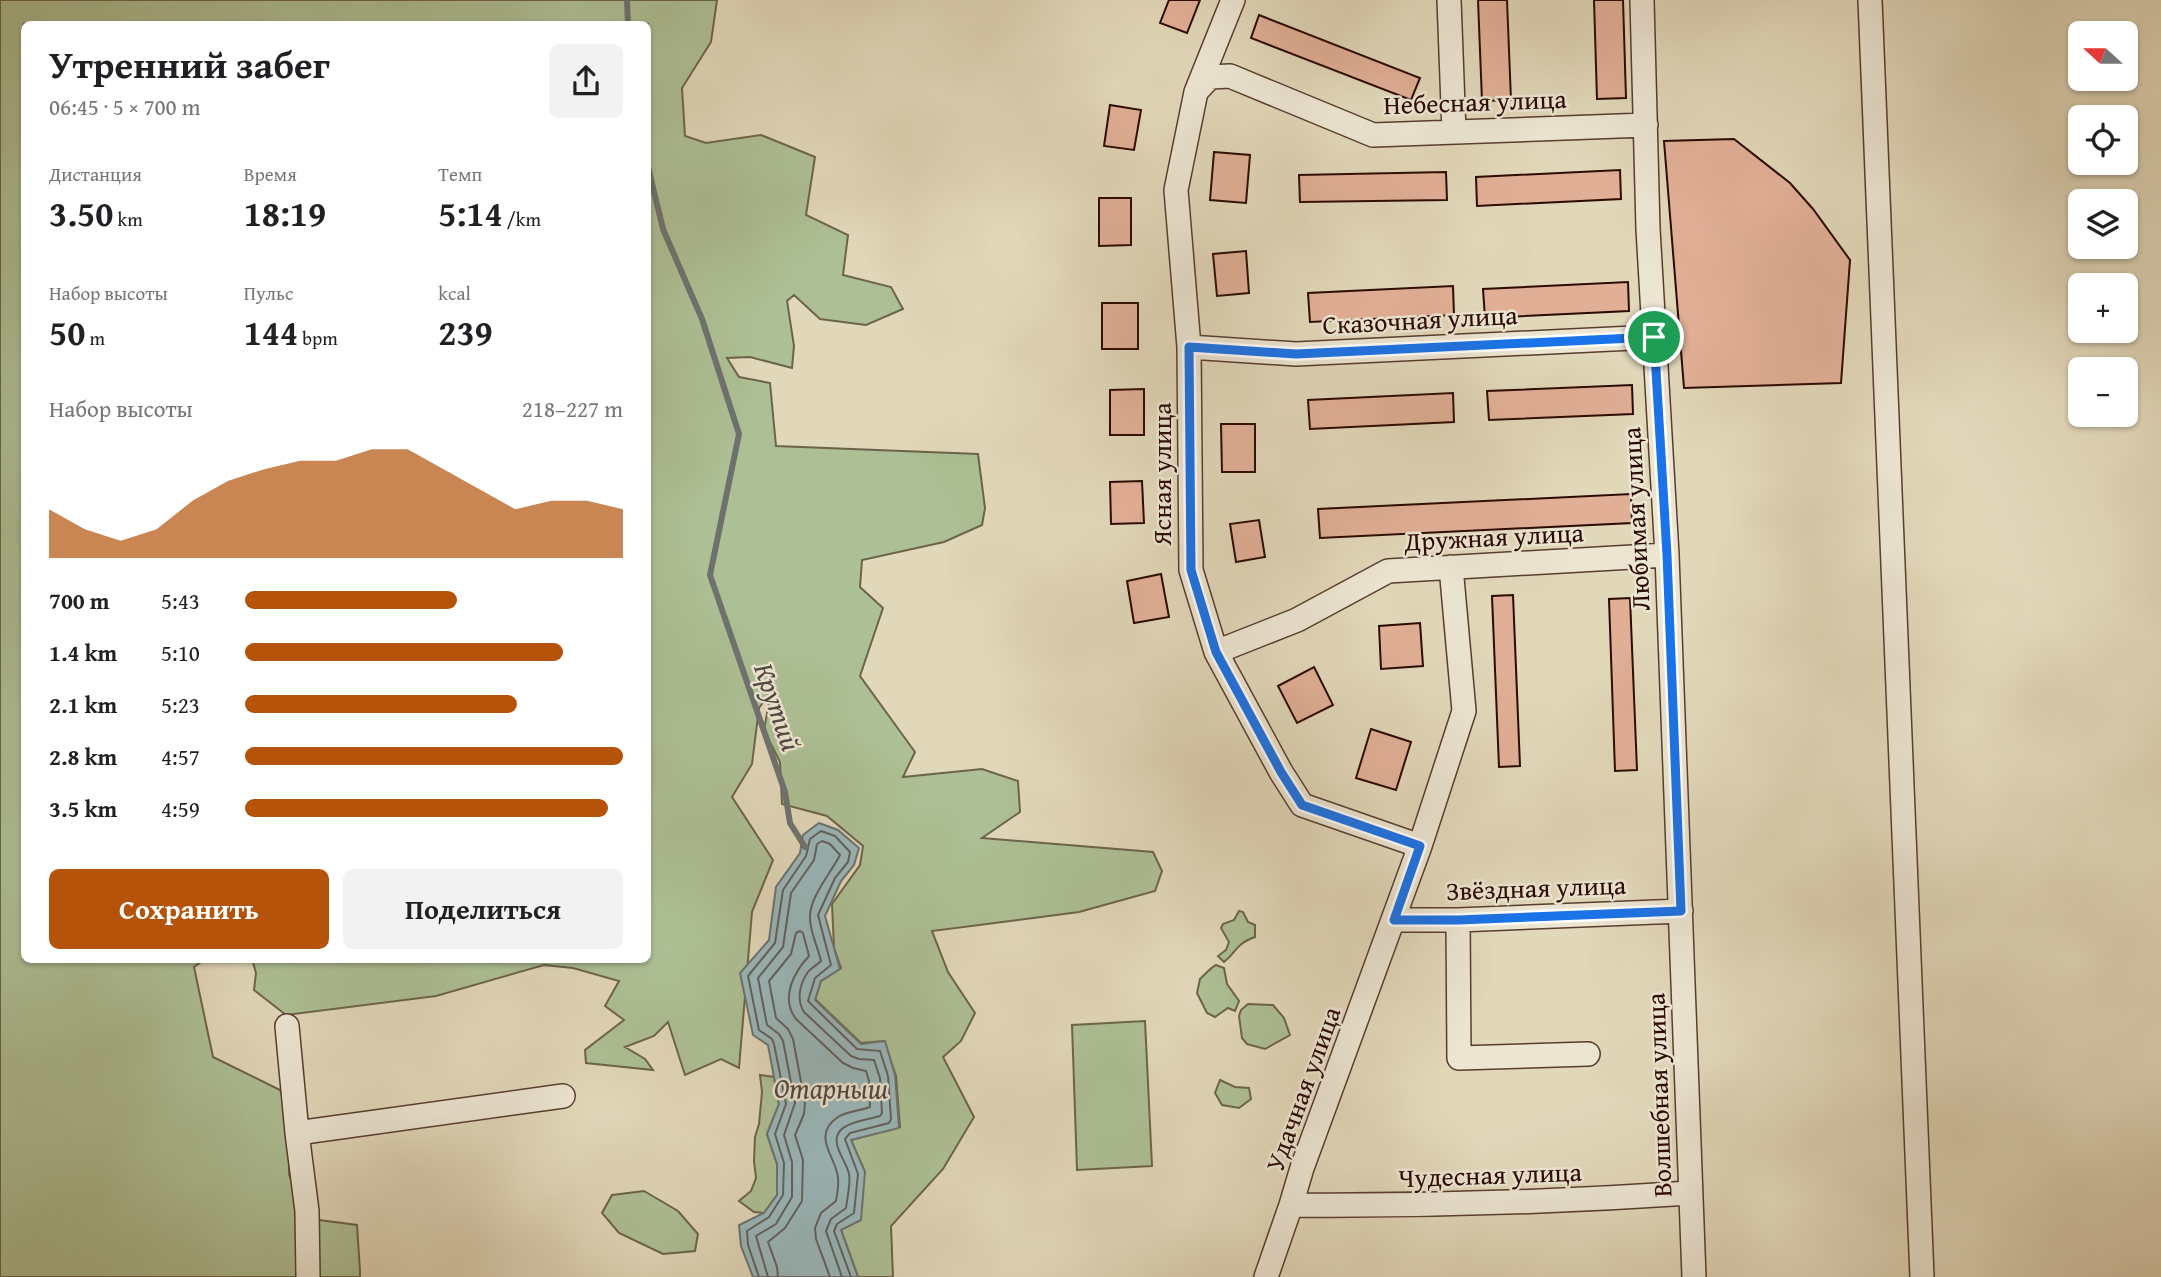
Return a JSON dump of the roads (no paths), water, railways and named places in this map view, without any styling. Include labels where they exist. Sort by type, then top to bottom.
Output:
[{"type":"street","name":"Ясная улица","points":[[1233,0],[1196,92],[1176,190],[1189,347],[1191,570],[1216,652],[1281,772],[1302,805],[1420,846]]},
{"type":"street","points":[[1449,0],[1454,132]]},
{"type":"street","name":"Любимая улица","points":[[1642,0],[1647,229],[1667,555],[1681,911]]},
{"type":"street","points":[[1870,0],[1922,1277]]},
{"type":"street","name":"Небесная улица","points":[[1196,92],[1210,78],[1230,76],[1373,135],[1646,125]]},
{"type":"street","name":"Сказочная улица","points":[[1189,347],[1296,354],[1654,337]]},
{"type":"street","name":"Дружная улица","points":[[1216,652],[1297,620],[1388,571],[1667,555]]},
{"type":"street","name":"Удачная улица","points":[[1266,1277],[1292,1205],[1302,1168],[1420,846],[1464,710],[1451,567]]},
{"type":"street","name":"Звёздная улица","points":[[1394,920],[1681,911]]},
{"type":"street","name":"Волшебная улица","points":[[1681,911],[1694,1277]]},
{"type":"street","points":[[1458,920],[1459,1058],[1588,1054]]},
{"type":"street","points":[[287,1026],[307,1211],[308,1277]]},
{"type":"street","points":[[297,1133],[563,1096]]},
{"type":"street","name":"Чудесная улица","points":[[1292,1205],[1391,1206],[1690,1194]]},
{"type":"water","name":"Отарныш","points":[[819,823],[838,830],[859,848],[854,865],[841,881],[825,916],[840,969],[821,981],[815,1000],[861,1044],[885,1041],[895,1075],[899,1128],[851,1140],[865,1172],[861,1220],[841,1230],[858,1277],[753,1277],[741,1246],[739,1225],[764,1213],[777,1195],[777,1164],[767,1134],[779,1104],[768,1045],[753,1035],[740,973],[769,940],[776,887],[800,853],[803,835]]},
{"type":"waterway","name":"Крутий","points":[[627,0],[628,21]]},
{"type":"waterway","name":"Крутий","points":[[651,179],[663,229],[702,319],[739,434],[710,575],[785,792],[790,823],[805,847]]}]
